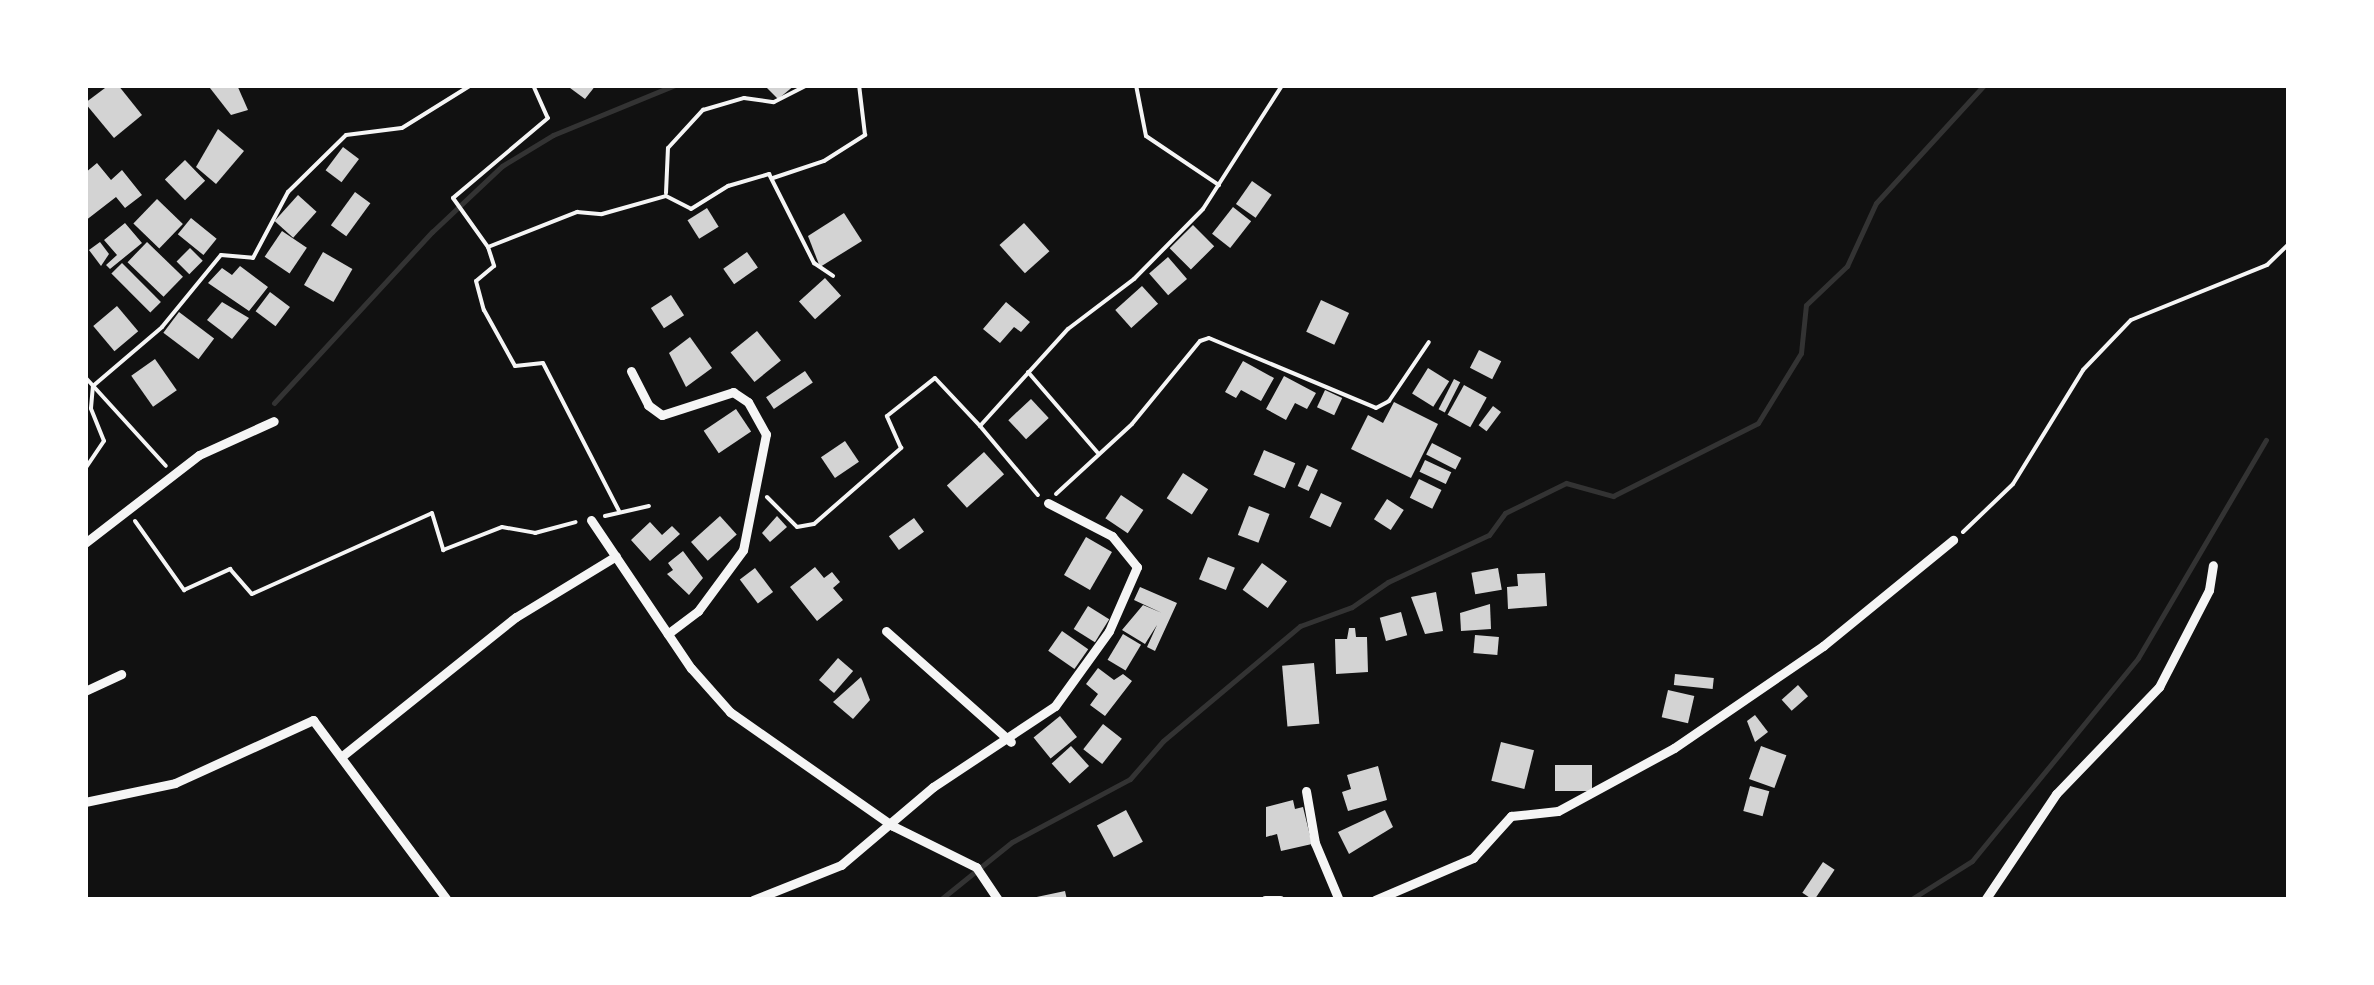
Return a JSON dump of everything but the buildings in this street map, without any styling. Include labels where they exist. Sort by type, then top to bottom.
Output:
[{"type":"street","points":[[632,372],[648,405],[662,415],[679,414],[717,392],[748,402],[766,434],[760,490],[743,550],[728,578],[668,634]]},
{"type":"street","points":[[85,543],[173,473],[274,421]]},
{"type":"street","points":[[753,900],[842,865],[893,826],[932,787],[1010,742],[1056,706],[1125,602],[1136,567],[1112,536],[1048,502]]},
{"type":"street","points":[[590,520],[668,634],[730,712],[893,826],[976,867],[998,900]]},
{"type":"street","points":[[1375,900],[1472,858],[1512,816],[1558,811],[1674,748],[1793,670],[1953,540]]},
{"type":"street","points":[[341,757],[516,616],[616,556]]},
{"type":"street","points":[[1985,900],[2056,794],[2160,687],[2209,590],[2213,565]]},
{"type":"street","points":[[886,631],[1010,742]]},
{"type":"street","points":[[85,691],[122,674]]},
{"type":"street","points":[[85,802],[175,783],[314,720],[448,900]]},
{"type":"street","points":[[1306,792],[1315,843],[1339,900]]},
{"type":"street","points":[[1265,900],[1280,900]]},
{"type":"path","points":[[85,469],[104,441],[91,408],[93,386],[162,327],[221,255],[254,258],[288,192],[346,134],[402,128],[471,85]]},
{"type":"path","points":[[533,85],[548,118],[453,200],[488,247],[494,266],[476,282],[484,310],[515,366],[543,363],[620,512]]},
{"type":"path","points":[[666,196],[668,148],[703,110],[744,98],[774,102],[808,85]]},
{"type":"path","points":[[488,247],[578,212],[602,214],[666,196],[691,209],[728,186],[762,174],[774,178],[824,161],[865,135],[859,85]]},
{"type":"path","points":[[1136,85],[1146,136],[1219,185]]},
{"type":"path","points":[[980,426],[1068,328],[1150,265],[1219,185],[1281,87]]},
{"type":"path","points":[[774,178],[814,262],[833,276]]},
{"type":"path","points":[[1953,540],[2013,484],[2083,370],[2131,320],[2267,265],[2289,244]]},
{"type":"path","points":[[760,490],[797,527],[814,524],[901,448],[887,416],[935,378],[1048,502],[1097,452],[1132,424],[1200,340],[1209,338],[1376,408],[1389,401],[1429,342]]},
{"type":"path","points":[[1027,372],[1097,452]]},
{"type":"path","points":[[85,377],[173,473]]},
{"type":"path","points":[[128,512],[184,590],[230,569],[252,594],[432,513],[443,550],[502,527],[535,533],[649,506]]},
{"type":"waterway","points":[[274,403],[432,232],[502,166],[553,135],[675,85]]},
{"type":"waterway","points":[[940,900],[1012,842],[1130,779],[1163,741],[1300,626],[1352,607],[1388,582],[1489,535],[1505,513],[1566,483],[1613,496],[1758,423],[1801,353],[1806,305],[1847,266],[1876,203],[1984,85]]},
{"type":"waterway","points":[[1910,900],[1972,861],[2138,658],[2266,440]]}]
